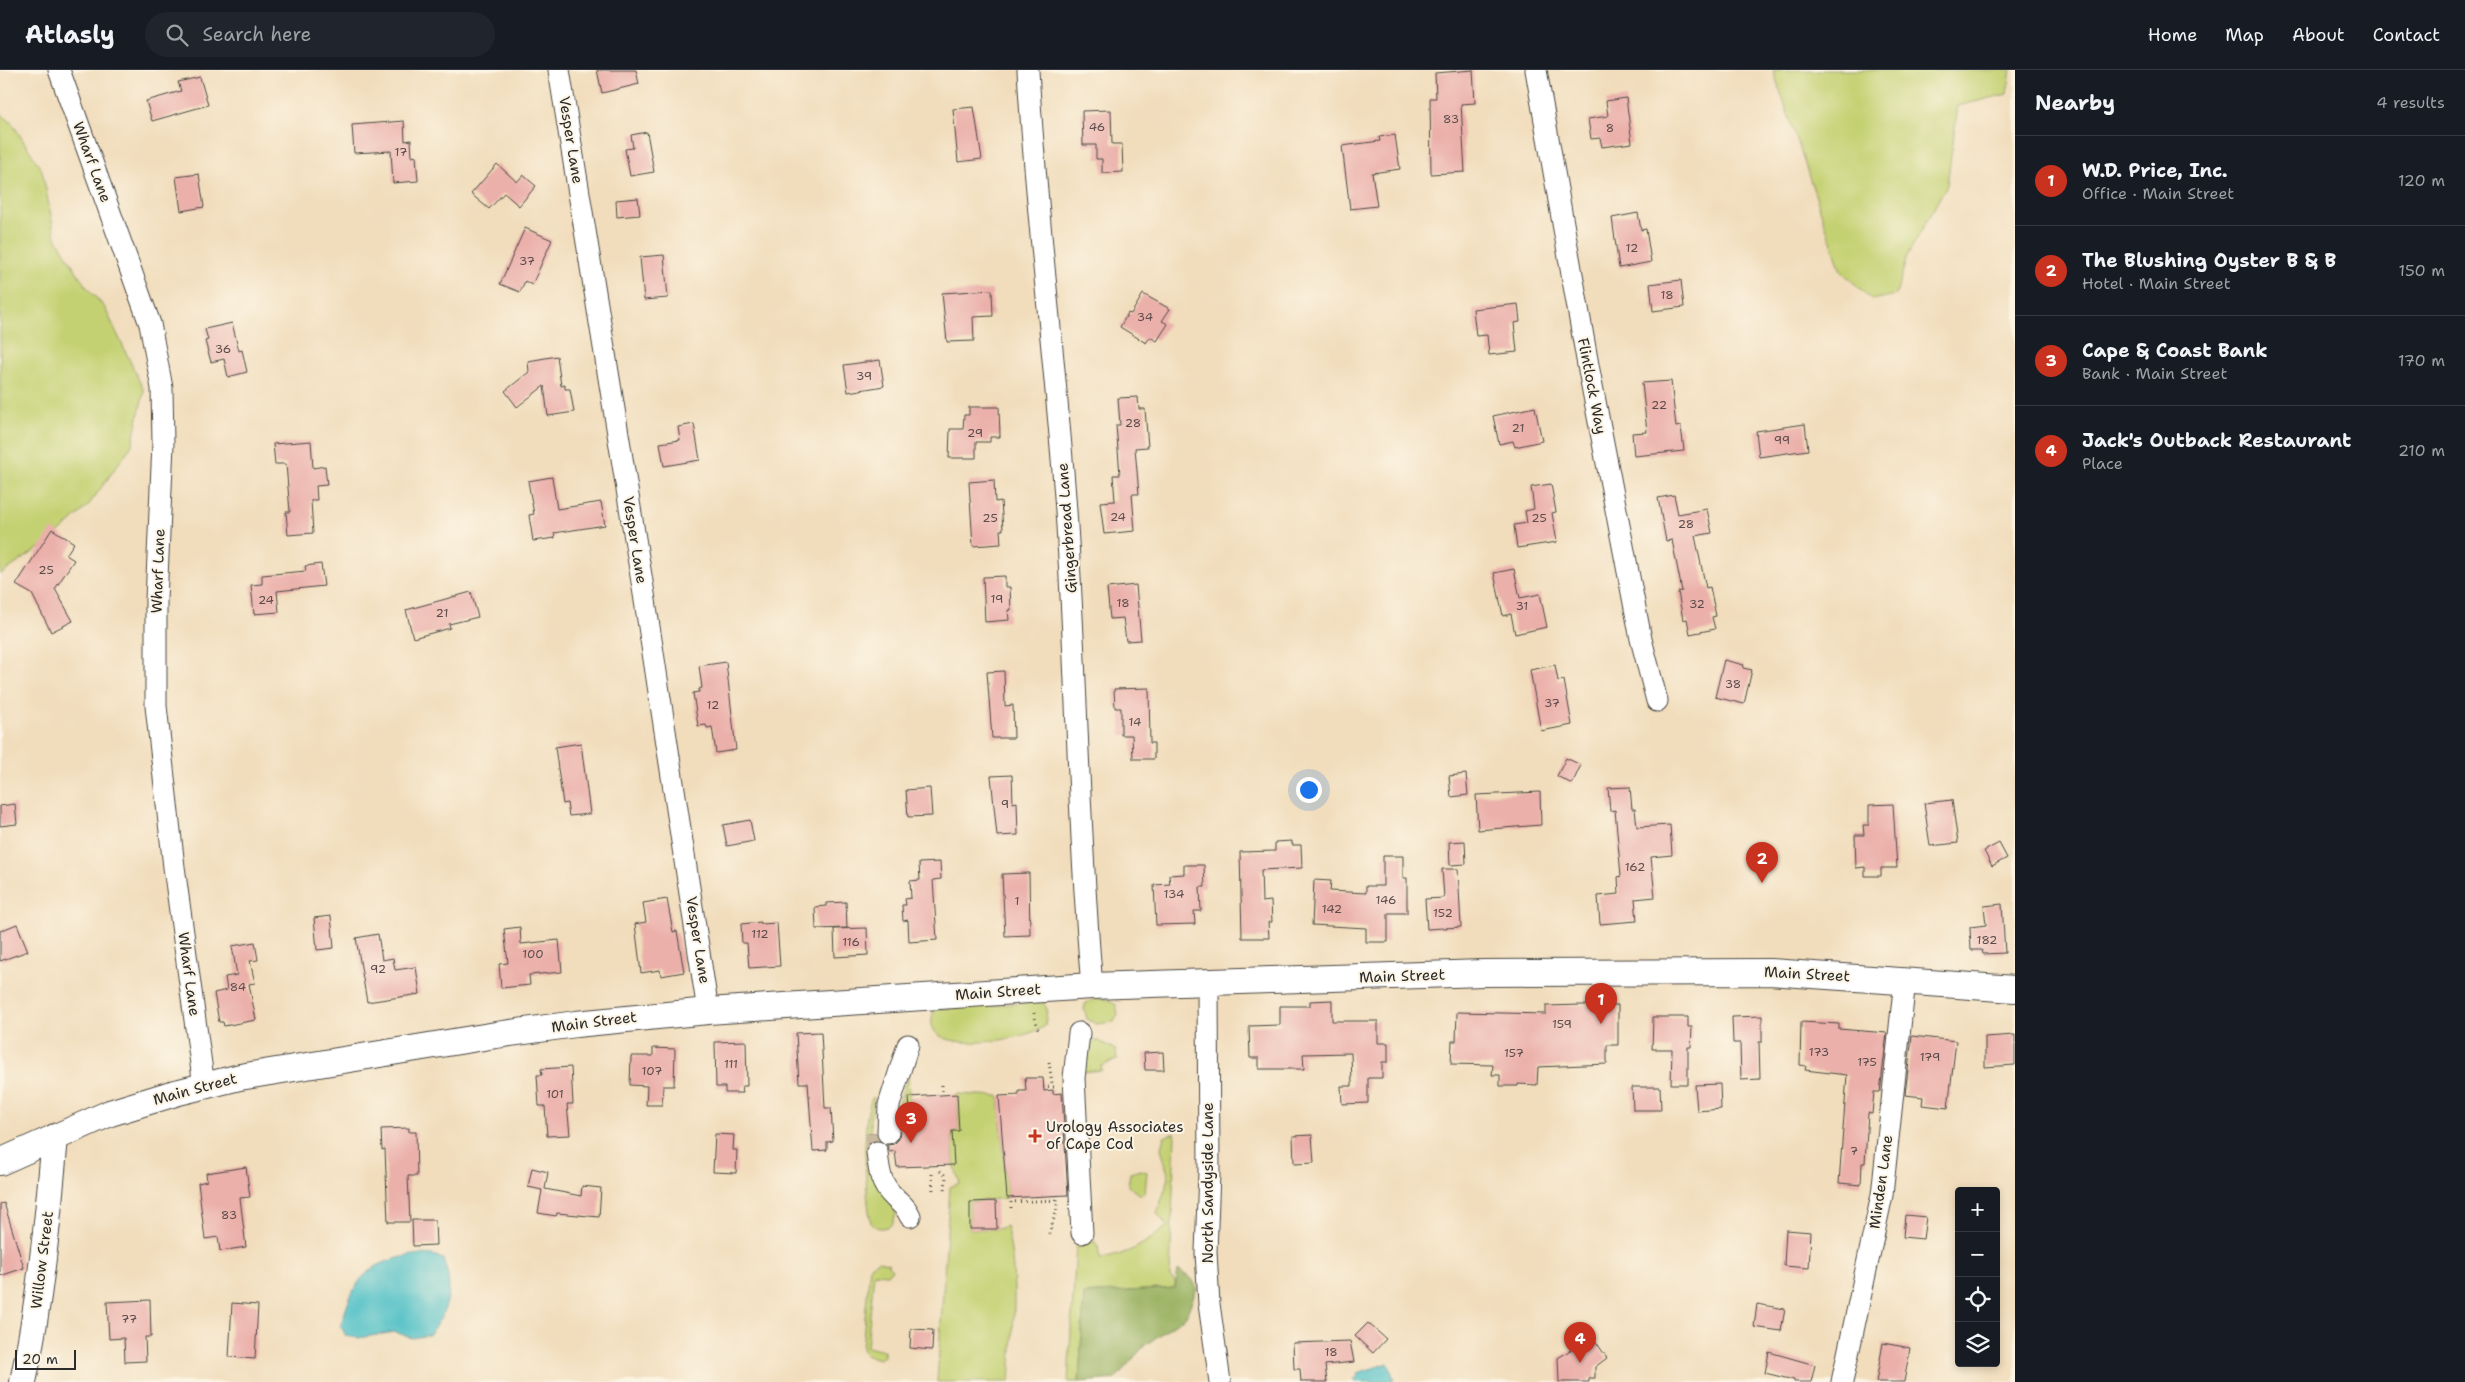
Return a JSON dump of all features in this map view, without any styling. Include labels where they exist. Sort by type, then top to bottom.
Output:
[{"type":"main road","name":"Main Street","points":[[0,1162],[110,1114],[240,1077],[475,1038],[584,1023],[708,1011],[1092,986],[1483,973],[1770,972],[2015,989]]},
{"type":"main road","name":"Willow Street","points":[[23,1382],[47,1236],[55,1137]]},
{"type":"street","name":"Wharf Lane","points":[[59,70],[150,324],[162,388],[163,444],[156,600],[156,706],[174,867],[204,1086]]},
{"type":"street","name":"Vesper Lane","points":[[559,70],[644,594],[708,1011]]},
{"type":"street","name":"Gingerbread Lane","points":[[1028,70],[1032,138],[1066,517],[1075,641],[1086,916],[1092,986]]},
{"type":"street","name":"Flintlock Way","points":[[1536,70],[1588,365],[1641,639],[1657,701]]},
{"type":"street","name":"Minden Lane","points":[[1842,1382],[1882,1195],[1905,980]]},
{"type":"street","name":"North Sandyside Lane","points":[[1208,982],[1209,1173],[1206,1252],[1209,1304],[1220,1382]]},
{"type":"street","points":[[1079,1034],[1074,1078],[1082,1233]]},
{"type":"street","points":[[899,1051],[883,1143],[893,1179],[911,1207]]},
{"type":"path","points":[[1034,1011],[1038,1029]]},
{"type":"path","points":[[942,1085],[942,1095]]},
{"type":"path","points":[[940,1170],[946,1176],[944,1192]]},
{"type":"path","points":[[932,1174],[933,1191]]},
{"type":"path","points":[[1049,1234],[1057,1196]]},
{"type":"path","points":[[1011,1208],[1011,1202],[1065,1200]]},
{"type":"green space","points":[[1773,70],[2011,70],[2007,94],[1958,106],[1947,185],[1907,256],[1896,295],[1872,300],[1841,271]]},
{"type":"green space","points":[[0,113],[12,123],[42,170],[55,236],[85,285],[105,308],[144,391],[132,445],[88,506],[52,539],[0,575]]},
{"type":"green space","points":[[1095,999],[1108,999],[1116,1005],[1118,1014],[1114,1022],[1096,1024],[1087,1019],[1084,1008],[1086,1003]]},
{"type":"green space","points":[[1043,1002],[1047,1009],[1045,1026],[1034,1032],[1016,1037],[995,1041],[954,1041],[939,1035],[932,1025],[935,1009]]},
{"type":"green space","points":[[1094,1041],[1099,1041],[1116,1050],[1117,1060],[1101,1066],[1102,1070],[1082,1072],[1087,1047]]},
{"type":"green space","points":[[908,1074],[910,1111],[896,1112]]},
{"type":"green space","points":[[957,1094],[999,1096],[1007,1198],[970,1202],[970,1229],[997,1229],[1006,1226],[1013,1264],[1014,1283],[1010,1382],[937,1382],[950,1187],[960,1183],[954,1165],[952,1131],[959,1131]]},
{"type":"green space","points":[[873,1097],[875,1100],[870,1120],[871,1134],[868,1134],[869,1152],[896,1214],[892,1224],[881,1228],[871,1223],[867,1196],[866,1121]]},
{"type":"green space","points":[[1175,1133],[1170,1277],[1175,1281],[1175,1288],[1084,1294],[1079,1382],[1068,1382],[1076,1245],[1084,1241],[1094,1241],[1098,1247],[1100,1259],[1110,1257],[1136,1248],[1167,1226],[1157,1213],[1169,1178],[1161,1148],[1164,1137]]},
{"type":"green space","points":[[1141,1170],[1147,1172],[1145,1192],[1141,1195],[1128,1186],[1130,1173]]},
{"type":"green space","points":[[878,1261],[888,1263],[892,1270],[887,1274],[874,1273],[867,1347],[884,1351],[884,1356],[879,1359],[865,1355],[862,1348],[870,1266]]},
{"type":"green space","points":[[1178,1270],[1192,1279],[1197,1288],[1186,1316],[1144,1346],[1115,1379],[1079,1382],[1084,1294],[1175,1288]]},
{"type":"water","points":[[420,1254],[433,1255],[443,1259],[449,1280],[448,1299],[445,1308],[429,1335],[412,1338],[395,1332],[358,1338],[346,1336],[341,1326],[346,1309],[358,1283],[366,1274],[388,1261]]},
{"type":"water","points":[[1388,1363],[1394,1379],[1385,1382],[1355,1382],[1354,1379],[1358,1377],[1357,1373]]},
{"type":"building","points":[[597,70],[636,70],[639,84],[602,93]]},
{"type":"building","points":[[1473,70],[1475,103],[1461,104],[1465,172],[1431,174],[1430,98],[1436,98],[1435,73]]},
{"type":"building","points":[[200,77],[208,105],[152,121],[146,101],[181,91],[178,82]]},
{"type":"building","points":[[1626,98],[1632,143],[1602,147],[1600,138],[1591,139],[1588,119],[1608,116],[1606,101]]},
{"type":"building","points":[[974,107],[982,159],[958,162],[953,109]]},
{"type":"building","points":[[1111,110],[1112,144],[1122,144],[1123,172],[1102,173],[1102,159],[1096,159],[1096,145],[1083,145],[1082,111]]},
{"type":"building","points":[[404,121],[405,141],[411,140],[412,157],[416,156],[418,181],[393,183],[391,151],[354,153],[352,125]]},
{"type":"building","points":[[647,132],[654,172],[630,176],[625,149],[633,148],[631,135]]},
{"type":"building","points":[[1395,135],[1400,169],[1372,173],[1377,206],[1350,209],[1342,146],[1380,141],[1379,137]]},
{"type":"building","points":[[497,164],[517,182],[523,175],[536,186],[519,206],[504,193],[489,209],[471,194]]},
{"type":"building","points":[[199,174],[204,207],[181,211],[176,177]]},
{"type":"building","points":[[638,198],[640,215],[617,217],[616,200]]},
{"type":"building","points":[[1638,213],[1641,230],[1646,229],[1651,262],[1619,268],[1612,218]]},
{"type":"building","points":[[525,228],[552,240],[532,285],[525,281],[520,292],[500,284]]},
{"type":"building","points":[[664,255],[668,298],[644,300],[640,257]]},
{"type":"building","points":[[1681,280],[1684,307],[1653,311],[1650,284]]},
{"type":"building","points":[[992,290],[993,316],[973,317],[974,341],[947,342],[942,293]]},
{"type":"building","points":[[1143,294],[1170,309],[1162,321],[1168,324],[1157,341],[1150,337],[1146,343],[1120,327],[1128,313],[1131,314]]},
{"type":"building","points":[[1518,304],[1520,322],[1514,323],[1517,352],[1489,355],[1487,335],[1476,336],[1473,309]]},
{"type":"building","points":[[232,323],[239,351],[242,350],[247,372],[228,377],[224,359],[211,362],[205,341],[208,340],[205,329]]},
{"type":"building","points":[[557,356],[561,386],[565,385],[565,389],[570,389],[574,412],[548,416],[544,386],[517,407],[505,391],[529,372],[528,361]]},
{"type":"building","points":[[880,360],[884,386],[848,392],[844,365]]},
{"type":"building","points":[[1671,381],[1676,427],[1681,426],[1684,451],[1634,456],[1632,433],[1647,432],[1642,383]]},
{"type":"building","points":[[1138,397],[1139,409],[1145,409],[1148,447],[1135,448],[1139,494],[1132,494],[1135,531],[1104,534],[1100,502],[1115,501],[1113,475],[1120,475],[1116,425],[1120,425],[1118,398]]},
{"type":"building","points":[[969,407],[999,407],[1000,437],[990,437],[990,442],[976,442],[976,458],[949,458],[950,429],[963,429],[964,415],[969,415]]},
{"type":"building","points":[[1535,407],[1542,441],[1515,447],[1513,441],[1499,444],[1493,416]]},
{"type":"building","points":[[694,424],[700,460],[664,466],[660,443],[680,440],[678,427]]},
{"type":"building","points":[[1805,424],[1808,450],[1759,457],[1756,431]]},
{"type":"building","points":[[311,441],[313,468],[325,466],[327,485],[316,486],[317,500],[311,500],[313,533],[288,535],[286,512],[290,512],[286,464],[275,464],[273,444]]},
{"type":"building","points":[[552,477],[557,509],[601,502],[605,525],[554,533],[555,538],[533,541],[529,515],[534,514],[528,481]]},
{"type":"building","points":[[994,480],[995,502],[1001,501],[1003,530],[1000,530],[1001,544],[973,546],[969,482]]},
{"type":"building","points":[[1551,484],[1556,512],[1552,513],[1557,542],[1517,548],[1514,525],[1527,523],[1525,511],[1534,509],[1531,487]]},
{"type":"building","points":[[1674,495],[1678,514],[1707,509],[1712,533],[1695,536],[1706,588],[1710,587],[1716,616],[1712,617],[1715,629],[1690,634],[1687,619],[1683,620],[1678,592],[1682,591],[1672,540],[1666,541],[1658,498]]},
{"type":"building","points":[[52,529],[74,543],[66,555],[74,560],[55,589],[73,621],[51,632],[32,594],[16,585]]},
{"type":"building","points":[[321,564],[324,586],[277,591],[279,612],[254,614],[251,585],[262,584],[262,575],[306,571],[305,566]]},
{"type":"building","points":[[1514,569],[1520,598],[1540,594],[1547,627],[1515,634],[1511,614],[1503,616],[1494,573]]},
{"type":"building","points":[[1005,576],[1005,587],[1010,587],[1011,610],[1008,610],[1009,620],[985,622],[983,577]]},
{"type":"building","points":[[1136,585],[1141,640],[1126,641],[1123,618],[1110,619],[1107,588]]},
{"type":"building","points":[[471,592],[478,617],[449,624],[450,628],[413,638],[406,610]]},
{"type":"building","points":[[1724,660],[1744,665],[1743,668],[1752,670],[1744,704],[1715,697]]},
{"type":"building","points":[[726,662],[736,750],[716,753],[712,727],[707,728],[706,725],[698,726],[693,693],[699,692],[699,689],[702,688],[699,666]]},
{"type":"building","points":[[1555,665],[1558,681],[1564,680],[1572,725],[1541,731],[1530,670]]},
{"type":"building","points":[[1004,671],[1005,706],[1013,705],[1014,738],[992,738],[987,672]]},
{"type":"building","points":[[1149,688],[1150,743],[1154,743],[1154,759],[1133,759],[1132,735],[1121,735],[1121,708],[1115,708],[1114,689]]},
{"type":"building","points":[[581,743],[590,814],[569,816],[567,803],[563,804],[555,747]]},
{"type":"building","points":[[1566,758],[1581,765],[1572,784],[1557,776]]},
{"type":"building","points":[[1466,774],[1468,795],[1451,797],[1449,776]]},
{"type":"building","points":[[1012,775],[1013,803],[1017,802],[1018,835],[997,836],[991,776]]},
{"type":"building","points":[[1630,787],[1632,809],[1635,809],[1637,827],[1670,825],[1672,855],[1651,857],[1655,897],[1635,899],[1637,921],[1600,924],[1598,896],[1619,894],[1618,877],[1621,876],[1615,810],[1610,811],[1608,788]]},
{"type":"building","points":[[930,788],[932,816],[908,817],[906,790]]},
{"type":"building","points":[[1540,792],[1541,825],[1478,830],[1476,795]]},
{"type":"building","points":[[1952,800],[1958,843],[1930,846],[1924,803]]},
{"type":"building","points":[[15,804],[17,824],[0,826],[0,806]]},
{"type":"building","points":[[1893,804],[1897,868],[1881,868],[1881,876],[1865,876],[1865,867],[1856,868],[1855,835],[1864,835],[1863,825],[1869,825],[1869,805]]},
{"type":"building","points":[[750,820],[754,841],[727,846],[723,825]]},
{"type":"building","points":[[1292,841],[1292,845],[1301,845],[1302,868],[1261,870],[1262,902],[1271,901],[1272,922],[1268,922],[1269,938],[1242,938],[1240,852],[1275,851],[1275,842]]},
{"type":"building","points":[[1465,841],[1466,864],[1450,865],[1449,842]]},
{"type":"building","points":[[1999,843],[2007,858],[1992,866],[1984,851]]},
{"type":"building","points":[[1383,856],[1403,856],[1403,878],[1407,878],[1407,913],[1388,913],[1388,942],[1366,942],[1366,928],[1312,925],[1314,880],[1331,881],[1330,891],[1366,893],[1366,886],[1383,886]]},
{"type":"building","points":[[940,862],[941,879],[933,880],[937,940],[909,942],[908,920],[903,921],[902,905],[906,905],[905,899],[911,898],[910,881],[920,880],[919,863]]},
{"type":"building","points":[[1184,865],[1204,865],[1205,887],[1200,887],[1201,911],[1194,911],[1195,924],[1156,925],[1154,885],[1170,884],[1169,875],[1184,874]]},
{"type":"building","points":[[1442,869],[1458,869],[1461,927],[1427,929],[1425,899],[1444,898]]},
{"type":"building","points":[[1029,873],[1030,935],[1005,936],[1002,874]]},
{"type":"building","points":[[667,899],[673,932],[677,931],[684,972],[661,976],[660,970],[641,973],[635,924],[646,922],[643,903]]},
{"type":"building","points":[[846,902],[847,928],[816,929],[815,907],[826,906],[826,903]]},
{"type":"building","points":[[2002,904],[2005,953],[1983,954],[1982,950],[1971,950],[1970,927],[1986,925],[1984,906]]},
{"type":"building","points":[[331,916],[334,948],[317,950],[314,918]]},
{"type":"building","points":[[761,922],[761,924],[777,923],[780,966],[749,968],[747,943],[742,943],[741,924]]},
{"type":"building","points":[[17,924],[28,951],[0,961],[0,931]]},
{"type":"building","points":[[520,927],[521,944],[559,940],[562,972],[529,975],[530,985],[501,988],[499,964],[508,963],[504,929]]},
{"type":"building","points":[[867,928],[868,955],[835,957],[834,929]]},
{"type":"building","points":[[378,934],[382,960],[393,958],[395,970],[416,967],[420,994],[367,1002],[356,938]]},
{"type":"building","points":[[255,942],[258,960],[250,961],[255,983],[249,984],[256,1020],[224,1026],[223,1022],[219,1022],[214,993],[227,990],[225,977],[237,975],[232,946]]},
{"type":"building","points":[[1332,1000],[1332,1021],[1378,1021],[1378,1043],[1388,1043],[1388,1062],[1382,1062],[1382,1078],[1368,1078],[1368,1103],[1342,1104],[1341,1086],[1352,1086],[1351,1053],[1303,1054],[1304,1069],[1259,1069],[1259,1058],[1250,1058],[1249,1026],[1280,1025],[1280,1006],[1310,1006],[1310,1001]]},
{"type":"building","points":[[1618,1005],[1618,1045],[1607,1045],[1607,1064],[1538,1067],[1537,1085],[1518,1084],[1518,1086],[1500,1086],[1500,1075],[1492,1075],[1493,1065],[1451,1064],[1452,1041],[1456,1041],[1457,1012],[1546,1014],[1546,1006]]},
{"type":"building","points":[[1762,1016],[1762,1042],[1759,1042],[1760,1079],[1741,1080],[1740,1043],[1733,1043],[1732,1017]]},
{"type":"building","points":[[1653,1017],[1688,1017],[1688,1027],[1692,1027],[1691,1047],[1688,1047],[1688,1084],[1671,1084],[1672,1049],[1652,1049]]},
{"type":"building","points":[[1801,1022],[1839,1024],[1839,1029],[1887,1033],[1880,1092],[1874,1092],[1872,1114],[1868,1113],[1865,1163],[1862,1163],[1861,1185],[1839,1183],[1847,1075],[1805,1070],[1806,1066],[1800,1065]]},
{"type":"building","points":[[821,1032],[825,1108],[831,1108],[833,1141],[827,1142],[827,1150],[813,1151],[808,1083],[799,1083],[796,1033]]},
{"type":"building","points":[[2015,1035],[2015,1065],[1985,1067],[1985,1037]]},
{"type":"building","points":[[1912,1036],[1956,1041],[1948,1108],[1922,1105],[1923,1097],[1905,1095]]},
{"type":"building","points":[[746,1041],[747,1086],[742,1086],[743,1093],[725,1093],[725,1087],[716,1087],[715,1042]]},
{"type":"building","points":[[653,1048],[675,1049],[674,1086],[663,1086],[662,1105],[646,1105],[647,1086],[630,1085],[631,1056],[653,1056]]},
{"type":"building","points":[[1163,1052],[1164,1070],[1145,1070],[1144,1053]]},
{"type":"building","points":[[571,1067],[573,1104],[567,1104],[570,1135],[547,1136],[545,1106],[539,1106],[537,1075],[542,1075],[541,1069]]},
{"type":"building","name":"Urology Associates of Cape Cod","points":[[1025,1078],[1043,1078],[1044,1091],[1053,1090],[1053,1094],[1062,1093],[1068,1195],[1007,1198],[999,1096],[1019,1095],[1019,1091],[1026,1091]]},
{"type":"building","points":[[1720,1084],[1721,1109],[1697,1111],[1695,1085]]},
{"type":"building","points":[[1632,1087],[1660,1087],[1661,1110],[1633,1110]]},
{"type":"building","points":[[957,1094],[959,1131],[952,1131],[954,1165],[897,1167],[895,1151],[890,1152],[887,1145],[894,1144],[899,1139],[901,1111],[910,1111],[909,1097]]},
{"type":"building","points":[[409,1128],[409,1132],[416,1132],[417,1176],[408,1176],[410,1222],[388,1222],[385,1149],[382,1150],[381,1129]]},
{"type":"building","points":[[876,1133],[878,1140],[869,1143],[868,1134]]},
{"type":"building","points":[[715,1134],[734,1135],[733,1150],[737,1150],[736,1173],[713,1172]]},
{"type":"building","points":[[1312,1135],[1314,1163],[1294,1164],[1293,1136]]},
{"type":"building","points":[[246,1167],[250,1197],[240,1198],[246,1247],[220,1251],[218,1237],[205,1239],[198,1183],[207,1181],[206,1173]]},
{"type":"building","points":[[532,1168],[548,1172],[545,1189],[581,1196],[582,1186],[601,1188],[599,1217],[557,1213],[556,1216],[538,1213],[542,1190],[528,1187]]},
{"type":"building","points":[[996,1201],[997,1229],[970,1229],[970,1202]]},
{"type":"building","points":[[4,1203],[24,1268],[0,1276],[0,1204]]},
{"type":"building","points":[[1905,1215],[1926,1217],[1923,1239],[1903,1237]]},
{"type":"building","points":[[412,1220],[435,1220],[436,1245],[413,1246]]},
{"type":"building","points":[[1786,1230],[1811,1232],[1809,1268],[1784,1266]]},
{"type":"building","points":[[150,1300],[151,1337],[145,1337],[146,1361],[125,1362],[124,1338],[109,1339],[107,1302]]},
{"type":"building","points":[[232,1303],[258,1305],[255,1359],[229,1357]]},
{"type":"building","points":[[1757,1304],[1785,1309],[1781,1331],[1754,1327]]},
{"type":"building","points":[[1368,1323],[1386,1339],[1373,1353],[1355,1336]]},
{"type":"building","points":[[911,1329],[933,1330],[932,1350],[910,1348]]},
{"type":"building","points":[[1592,1336],[1607,1358],[1595,1367],[1595,1378],[1589,1378],[1589,1382],[1559,1382],[1558,1358]]},
{"type":"building","points":[[1350,1341],[1354,1362],[1325,1365],[1327,1382],[1301,1382],[1300,1369],[1294,1369],[1293,1343]]},
{"type":"building","points":[[1883,1343],[1910,1348],[1904,1382],[1876,1382]]},
{"type":"building","points":[[1769,1352],[1815,1365],[1811,1382],[1794,1382],[1794,1380],[1765,1373]]},
{"type":"tunnel","points":[[876,1133],[877,1152]]},
{"type":"place","name":"The Blushing Oyster B & B","points":[[1762,883]]},
{"type":"place","name":"W.D. Price, Inc.","points":[[1601,1024]]},
{"type":"place","name":"Urology Associates of Cape Cod","points":[[1035,1136]]},
{"type":"place","name":"Cape & Coast Bank","points":[[911,1143]]},
{"type":"place","name":"Jack's Outback Restaurant","points":[[1580,1363]]}]
